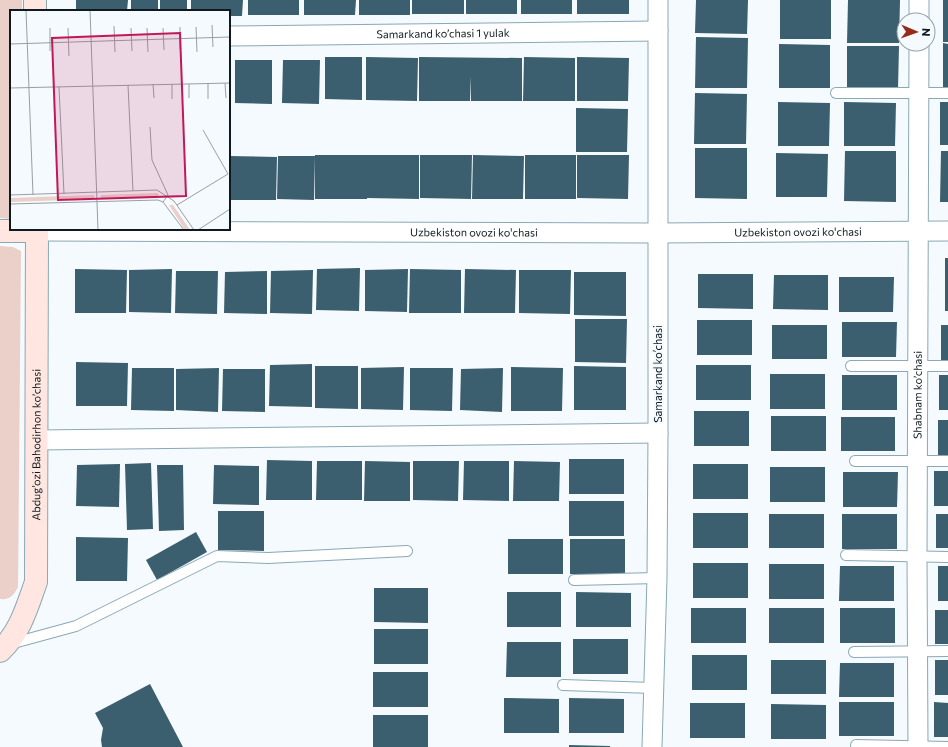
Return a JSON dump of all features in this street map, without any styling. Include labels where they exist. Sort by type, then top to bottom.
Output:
[{"type":"main road","name":"Uzbekiston ovozi ko'chasi","points":[[0,231],[37,230]]},
{"type":"main road","name":"Abdug’ozi Bahodirhon ko’chasi","points":[[2,645],[24,616],[36,582],[37,230]]},
{"type":"street","name":"Samarkand ko’chasi","points":[[652,747],[657,578],[658,0]]},
{"type":"street","points":[[919,0],[919,12]]},
{"type":"street","name":"Samarkand ko’chasi 1 yulak","points":[[230,36],[658,31]]},
{"type":"street","name":"Shabnam ko’chasi","points":[[918,747],[917,462],[919,52]]},
{"type":"street","name":"Uzbekiston ovozi ko'chasi","points":[[37,230],[658,233],[948,230]]},
{"type":"street","points":[[37,440],[658,434]]},
{"type":"lane","points":[[836,93],[948,94]]},
{"type":"lane","points":[[851,366],[948,366]]},
{"type":"lane","points":[[855,461],[948,461]]},
{"type":"lane","points":[[2,645],[76,626],[217,556],[268,558],[407,551]]},
{"type":"lane","points":[[846,555],[948,557]]},
{"type":"lane","points":[[574,580],[657,578]]},
{"type":"lane","points":[[854,652],[948,651]]},
{"type":"lane","points":[[563,686],[653,688]]},
{"type":"lane","points":[[856,745],[948,747]]},
{"type":"shaded area","points":[[0,0],[22,0],[22,10],[10,10],[10,219],[0,218]]},
{"type":"shaded area","points":[[0,246],[13,247],[21,251],[18,587],[11,596],[6,599],[0,599]]},
{"type":"building","points":[[76,0],[128,0],[127,10],[76,10]]},
{"type":"building","points":[[131,0],[158,0],[158,10],[131,10]]},
{"type":"building","points":[[160,0],[187,0],[187,10],[160,10]]},
{"type":"building","points":[[191,0],[243,0],[242,16],[230,16],[230,10],[191,10]]},
{"type":"building","points":[[248,0],[299,0],[299,15],[248,15]]},
{"type":"building","points":[[304,0],[356,0],[355,15],[304,15]]},
{"type":"building","points":[[359,0],[410,0],[410,15],[359,15]]},
{"type":"building","points":[[412,0],[464,0],[464,14],[412,14]]},
{"type":"building","points":[[466,0],[517,0],[517,14],[466,14]]},
{"type":"building","points":[[521,0],[572,0],[572,14],[521,14]]},
{"type":"building","points":[[577,0],[629,0],[629,14],[577,14]]},
{"type":"building","points":[[696,0],[748,0],[747,34],[695,33]]},
{"type":"building","points":[[780,0],[831,0],[831,39],[780,39]]},
{"type":"building","points":[[848,0],[900,0],[900,12],[896,12],[896,43],[847,43]]},
{"type":"building","points":[[943,0],[948,0],[948,42],[943,42]]},
{"type":"building","points":[[696,37],[748,38],[747,88],[695,88]]},
{"type":"building","points":[[943,43],[948,44],[948,87],[943,87]]},
{"type":"building","points":[[779,44],[830,45],[830,88],[779,88]]},
{"type":"building","points":[[847,46],[896,46],[896,52],[899,52],[898,89],[847,89]]},
{"type":"building","points":[[325,57],[362,57],[362,100],[325,99]]},
{"type":"building","points":[[366,57],[418,58],[417,101],[366,100]]},
{"type":"building","points":[[419,57],[522,58],[522,101],[471,101],[470,76],[470,101],[419,101]]},
{"type":"building","points":[[524,57],[575,58],[575,101],[523,101]]},
{"type":"building","points":[[577,57],[629,58],[628,101],[577,101]]},
{"type":"building","points":[[235,60],[272,60],[272,104],[235,103]]},
{"type":"building","points":[[283,60],[320,60],[319,104],[282,103]]},
{"type":"building","points":[[695,93],[747,94],[746,144],[694,144]]},
{"type":"building","points":[[778,102],[830,103],[829,146],[778,146]]},
{"type":"building","points":[[844,102],[896,103],[895,146],[844,146]]},
{"type":"building","points":[[940,102],[948,102],[948,145],[940,145]]},
{"type":"building","points":[[576,108],[628,109],[627,152],[576,152]]},
{"type":"building","points":[[695,148],[747,148],[747,199],[695,198]]},
{"type":"building","points":[[845,151],[896,151],[896,202],[844,201]]},
{"type":"building","points":[[941,151],[948,151],[948,202],[940,202]]},
{"type":"building","points":[[776,153],[828,154],[827,197],[776,197]]},
{"type":"building","points":[[315,155],[419,155],[419,199],[315,199]]},
{"type":"building","points":[[420,155],[472,155],[471,199],[420,198]]},
{"type":"building","points":[[473,155],[524,156],[523,199],[472,199]]},
{"type":"building","points":[[525,155],[576,155],[576,199],[525,199]]},
{"type":"building","points":[[577,155],[629,155],[628,199],[577,198]]},
{"type":"building","points":[[230,156],[277,157],[276,200],[230,200]]},
{"type":"building","points":[[278,156],[315,156],[314,200],[277,199]]},
{"type":"building","points":[[945,258],[948,258],[948,311],[945,311]]},
{"type":"building","points":[[360,268],[359,311],[316,310],[317,269]]},
{"type":"building","points":[[75,269],[127,270],[126,313],[75,313]]},
{"type":"building","points":[[172,269],[171,313],[129,312],[129,270]]},
{"type":"building","points":[[408,269],[407,312],[365,311],[365,270]]},
{"type":"building","points":[[410,269],[461,270],[461,313],[409,313]]},
{"type":"building","points":[[465,269],[516,270],[515,313],[464,313]]},
{"type":"building","points":[[313,270],[312,314],[270,313],[271,271]]},
{"type":"building","points":[[519,270],[571,270],[570,314],[519,313]]},
{"type":"building","points":[[176,271],[218,271],[217,314],[175,313]]},
{"type":"building","points":[[267,271],[267,314],[224,313],[225,272]]},
{"type":"building","points":[[574,272],[626,272],[626,316],[574,315]]},
{"type":"building","points":[[698,274],[753,274],[753,309],[698,308]]},
{"type":"building","points":[[774,275],[828,275],[828,310],[773,309]]},
{"type":"building","points":[[839,277],[894,277],[893,312],[839,312]]},
{"type":"building","points":[[575,319],[627,319],[626,363],[575,362]]},
{"type":"building","points":[[697,320],[752,320],[752,355],[697,355]]},
{"type":"building","points":[[842,322],[897,322],[896,357],[842,357]]},
{"type":"building","points":[[772,325],[827,325],[827,359],[772,359]]},
{"type":"building","points":[[941,325],[948,325],[948,360],[941,360]]},
{"type":"building","points":[[76,362],[128,363],[127,406],[76,406]]},
{"type":"building","points":[[312,364],[312,407],[269,406],[270,365]]},
{"type":"building","points":[[696,365],[751,365],[751,400],[696,400]]},
{"type":"building","points":[[315,366],[358,366],[358,409],[315,408]]},
{"type":"building","points":[[574,366],[626,367],[626,410],[574,410]]},
{"type":"building","points":[[404,367],[403,410],[361,409],[361,368]]},
{"type":"building","points":[[511,367],[563,368],[562,411],[511,411]]},
{"type":"building","points":[[132,368],[174,368],[174,411],[131,410]]},
{"type":"building","points":[[219,368],[218,412],[176,410],[176,369]]},
{"type":"building","points":[[410,368],[453,368],[452,411],[410,410]]},
{"type":"building","points":[[503,368],[502,412],[460,410],[461,369]]},
{"type":"building","points":[[223,369],[265,369],[265,412],[222,411]]},
{"type":"building","points":[[770,374],[825,374],[825,409],[770,409]]},
{"type":"building","points":[[842,375],[897,375],[897,410],[842,410]]},
{"type":"building","points":[[939,375],[948,375],[948,410],[939,410]]},
{"type":"building","points":[[694,411],[749,411],[749,446],[694,446]]},
{"type":"building","points":[[771,416],[826,416],[826,451],[771,451]]},
{"type":"building","points":[[841,417],[895,417],[895,451],[841,451]]},
{"type":"building","points":[[938,420],[948,420],[948,455],[938,455]]},
{"type":"building","points":[[569,459],[624,459],[624,494],[569,494]]},
{"type":"building","points":[[267,460],[312,461],[312,500],[266,500]]},
{"type":"building","points":[[317,461],[362,461],[362,500],[316,500]]},
{"type":"building","points":[[365,461],[410,462],[410,501],[364,501]]},
{"type":"building","points":[[413,461],[459,461],[458,501],[413,500]]},
{"type":"building","points":[[464,461],[509,461],[509,501],[463,500]]},
{"type":"building","points":[[514,461],[560,462],[559,501],[513,501]]},
{"type":"building","points":[[151,463],[153,529],[127,530],[125,464]]},
{"type":"building","points":[[120,464],[119,507],[76,506],[77,465]]},
{"type":"building","points":[[693,464],[748,464],[748,499],[693,499]]},
{"type":"building","points":[[157,465],[183,465],[184,530],[159,531]]},
{"type":"building","points":[[214,465],[259,466],[259,505],[213,504]]},
{"type":"building","points":[[770,467],[825,467],[825,502],[770,502]]},
{"type":"building","points":[[934,471],[948,471],[948,506],[934,506]]},
{"type":"building","points":[[843,472],[898,472],[897,507],[843,507]]},
{"type":"building","points":[[569,501],[624,501],[624,536],[569,536]]},
{"type":"building","points":[[218,511],[264,511],[264,551],[218,550]]},
{"type":"building","points":[[693,513],[748,513],[748,548],[693,548]]},
{"type":"building","points":[[769,514],[824,514],[824,548],[769,548]]},
{"type":"building","points":[[842,514],[897,514],[897,549],[842,549]]},
{"type":"building","points":[[936,514],[948,514],[948,548],[936,548]]},
{"type":"building","points":[[196,532],[207,552],[157,580],[146,560]]},
{"type":"building","points":[[76,537],[128,538],[127,581],[76,581]]},
{"type":"building","points":[[508,539],[563,539],[563,574],[508,574]]},
{"type":"building","points":[[570,539],[625,539],[625,574],[570,574]]},
{"type":"building","points":[[693,563],[748,563],[748,598],[693,598]]},
{"type":"building","points":[[769,564],[824,564],[824,599],[769,599]]},
{"type":"building","points":[[840,566],[894,566],[894,601],[839,601]]},
{"type":"building","points":[[938,566],[948,566],[948,601],[938,601]]},
{"type":"building","points":[[374,588],[428,588],[428,623],[374,622]]},
{"type":"building","points":[[507,592],[561,592],[561,627],[507,627]]},
{"type":"building","points":[[576,592],[631,593],[631,627],[576,627]]},
{"type":"building","points":[[691,608],[746,608],[746,643],[691,643]]},
{"type":"building","points":[[769,608],[824,608],[824,643],[769,643]]},
{"type":"building","points":[[840,608],[895,608],[895,643],[840,643]]},
{"type":"building","points":[[935,610],[948,610],[948,644],[935,644]]},
{"type":"building","points":[[374,629],[428,629],[428,664],[374,664]]},
{"type":"building","points":[[573,639],[628,639],[628,674],[573,674]]},
{"type":"building","points":[[507,642],[561,642],[561,677],[506,677]]},
{"type":"building","points":[[692,655],[747,655],[747,690],[692,690]]},
{"type":"building","points":[[771,660],[826,660],[826,694],[771,694]]},
{"type":"building","points":[[935,660],[948,660],[948,695],[935,695]]},
{"type":"building","points":[[840,663],[894,663],[894,697],[839,697]]},
{"type":"building","points":[[373,672],[428,672],[428,707],[373,707]]},
{"type":"building","points":[[150,684],[183,747],[102,747],[101,740],[103,728],[95,713]]},
{"type":"building","points":[[504,698],[559,699],[559,733],[504,733]]},
{"type":"building","points":[[569,698],[624,699],[624,733],[569,733]]},
{"type":"building","points":[[839,702],[894,702],[894,736],[839,736]]},
{"type":"building","points":[[934,702],[948,703],[948,737],[934,737]]},
{"type":"building","points":[[690,703],[745,703],[745,738],[690,738]]},
{"type":"building","points":[[771,704],[826,705],[826,739],[771,739]]},
{"type":"building","points":[[373,715],[428,715],[428,747],[373,747]]},
{"type":"building","points":[[569,745],[610,746],[610,747],[569,747]]}]
